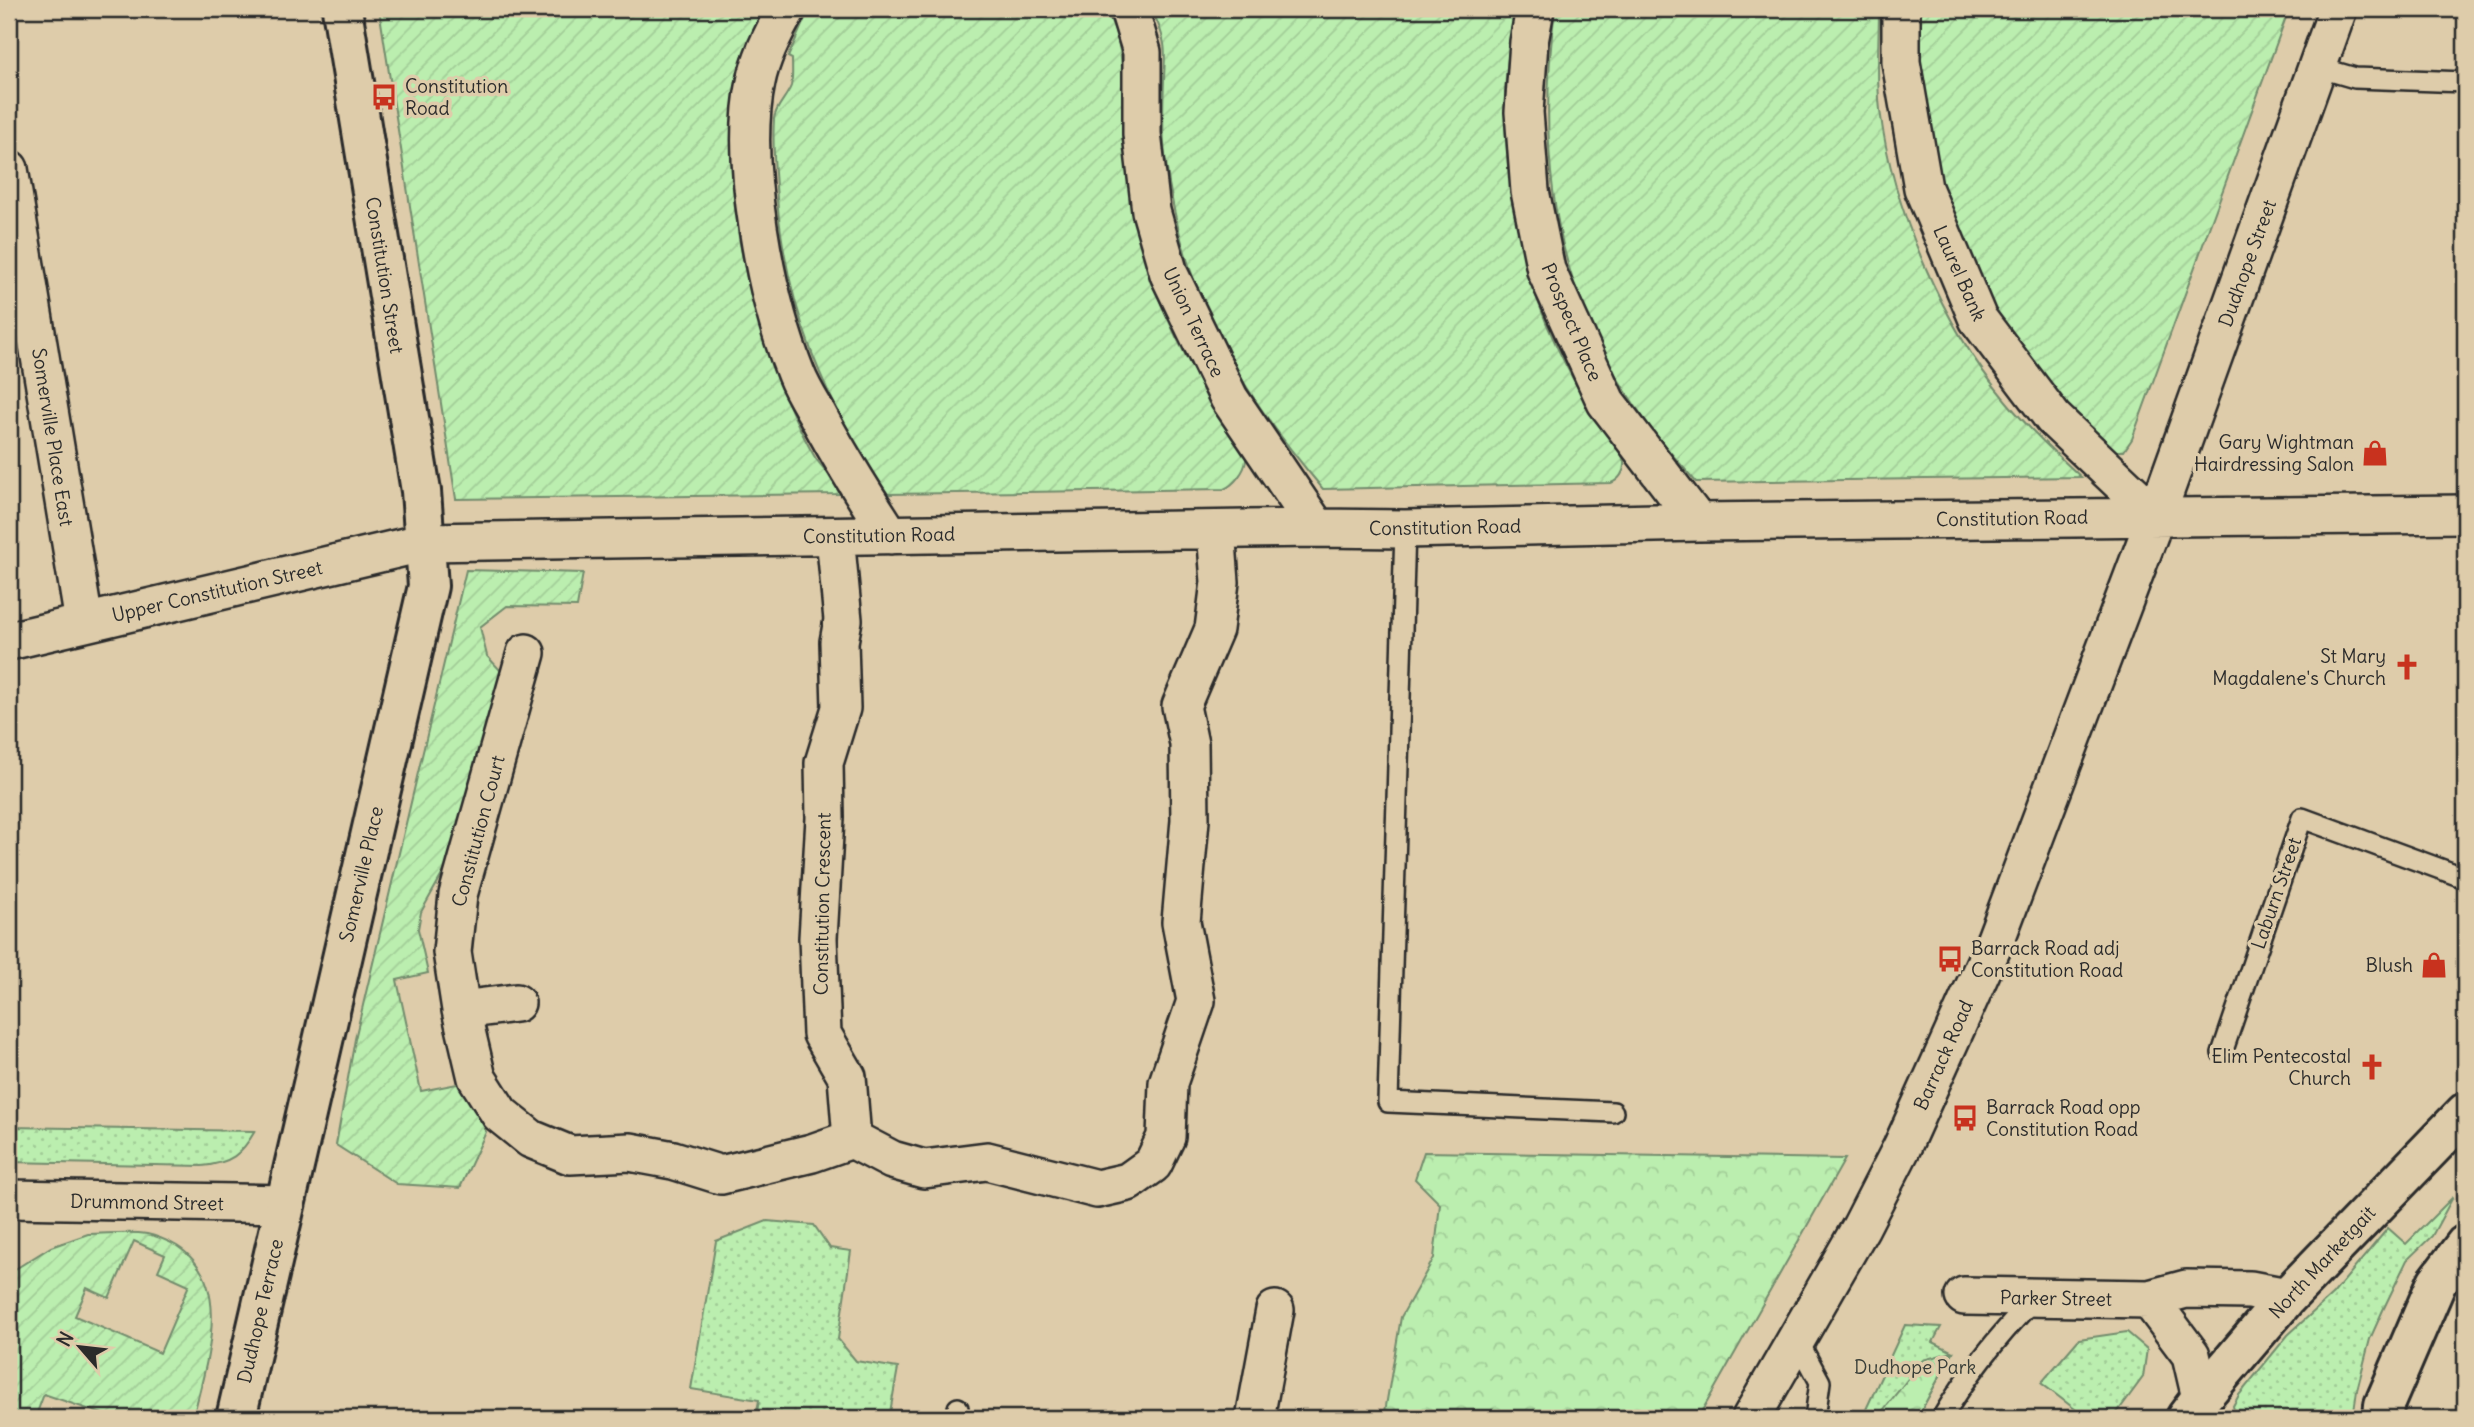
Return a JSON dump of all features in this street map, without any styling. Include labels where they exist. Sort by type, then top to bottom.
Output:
[{"type":"street","name":"Constitution Street","points":[[342,9],[421,491],[426,542]]},
{"type":"street","points":[[787,9],[774,31],[756,81],[750,144],[755,201],[768,286],[796,375],[838,454],[890,535]]},
{"type":"street","name":"Union Terrace","points":[[1129,9],[1142,52],[1142,134],[1152,211],[1169,274],[1229,398],[1317,528]]},
{"type":"street","name":"Prospect Place","points":[[1535,9],[1529,42],[1524,112],[1531,191],[1546,270],[1606,402],[1698,522]]},
{"type":"street","name":"Laurel Bank","points":[[1900,9],[1900,62],[1923,188],[1979,319],[2053,418],[2156,516]]},
{"type":"street","name":"Dudhope Street","points":[[2156,516],[2338,9]]},
{"type":"street","name":"Somerville Place East","points":[[9,169],[84,622]]},
{"type":"street","name":"Constitution Road","points":[[426,542],[1317,528],[1405,529],[1698,522],[2465,514]]},
{"type":"street","name":"Barrack Road","points":[[1751,1418],[1861,1227],[1902,1147],[1996,939],[2156,516]]},
{"type":"street","points":[[852,1139],[892,1160],[924,1169],[987,1161],[1097,1189],[1128,1182],[1153,1164],[1166,1137],[1168,1083],[1196,1001],[1181,922],[1190,820],[1189,744],[1181,706],[1214,629],[1220,582],[1216,530]]},
{"type":"street","name":"Constitution Crescent","points":[[835,536],[843,620],[839,642],[841,708],[824,763],[825,818],[818,938],[822,1034],[847,1077],[852,1139]]},
{"type":"street","name":"Upper Constitution Street","points":[[9,641],[426,542]]},
{"type":"street","name":"Somerville Place","points":[[285,1205],[428,586],[426,542]]},
{"type":"street","name":"Constitution Court","points":[[526,653],[458,895],[452,952],[461,1010],[477,1078],[500,1114],[531,1139],[570,1155],[630,1152],[673,1160],[721,1175],[812,1153],[852,1139]]},
{"type":"street","points":[[461,1010],[516,1003]]},
{"type":"street","name":"North Marketgait","points":[[2193,1408],[2287,1297],[2465,1113]]},
{"type":"street","name":"Drummond Street","points":[[10,1201],[285,1205]]},
{"type":"street","name":"Dudhope Terrace","points":[[236,1418],[285,1205]]},
{"type":"street","points":[[2383,1418],[2384,1405],[2437,1282],[2465,1245]]},
{"type":"street","name":"Parker Street","points":[[1964,1296],[2149,1299],[2186,1289],[2250,1290],[2287,1297]]},
{"type":"street","points":[[2149,1299],[2192,1355],[2193,1408]]},
{"type":"street","points":[[1255,1418],[1276,1310]]},
{"type":"lane","points":[[2317,67],[2355,78],[2465,82]]},
{"type":"lane","points":[[1405,529],[1388,1102],[1612,1112]]},
{"type":"lane","name":"Laburn Street","points":[[2222,1053],[2302,818],[2465,878]]},
{"type":"lane","points":[[1941,1418],[1962,1382],[1998,1336],[2036,1297]]},
{"type":"lane","points":[[1797,1339],[1820,1382],[1815,1418]]},
{"type":"green space","points":[[379,9],[764,9],[746,58],[736,108],[733,160],[736,212],[744,263],[773,364],[806,441],[840,494],[456,499]]},
{"type":"green space","points":[[809,9],[1105,9],[1112,23],[1120,53],[1126,152],[1141,241],[1154,285],[1176,337],[1208,396],[1246,455],[1244,469],[1232,484],[1224,489],[888,494],[865,460],[827,390],[800,317],[782,240],[773,139],[774,119],[791,86],[792,59],[788,57]]},
{"type":"green space","points":[[1151,9],[1514,9],[1507,62],[1505,126],[1511,191],[1524,256],[1544,318],[1557,347],[1586,401],[1622,456],[1624,466],[1619,478],[1611,483],[1323,489],[1263,412],[1217,334],[1199,293],[1184,250],[1173,204],[1163,136],[1165,48]]},
{"type":"green space","points":[[1555,9],[1879,9],[1879,97],[1886,147],[1896,186],[1924,264],[1961,338],[1983,371],[2024,421],[2081,477],[1696,482],[1663,444],[1620,382],[1591,327],[1572,277],[1562,239],[1550,163],[1549,86]]},
{"type":"green space","points":[[1919,9],[2289,9],[2132,439],[2124,451],[2114,451],[2081,424],[1998,322],[1943,202],[1919,88]]},
{"type":"green space","points":[[466,570],[583,573],[577,607],[507,606],[480,627],[487,656],[501,671],[448,864],[421,912],[418,929],[428,973],[397,980],[421,1091],[462,1083],[477,1106],[486,1132],[460,1188],[397,1184],[336,1145],[355,1039]]},
{"type":"green space","points":[[9,1127],[255,1131],[240,1152],[228,1160],[202,1166],[9,1162]]},
{"type":"green space","points":[[1424,1152],[1845,1159],[1698,1418],[1384,1418],[1401,1317],[1434,1258],[1440,1204],[1415,1179]]},
{"type":"green space","points":[[2453,1197],[2432,1236],[2407,1260],[2383,1310],[2370,1339],[2353,1418],[2236,1418],[2233,1406],[2239,1395],[2288,1335],[2333,1294],[2388,1228],[2406,1244]]},
{"type":"green space","points":[[767,1221],[814,1225],[830,1248],[851,1251],[838,1339],[856,1361],[898,1368],[889,1418],[756,1418],[759,1400],[691,1389],[716,1241]]},
{"type":"green space","points":[[140,1233],[174,1244],[195,1262],[206,1281],[211,1302],[212,1325],[193,1418],[114,1418],[44,1394],[35,1418],[9,1418],[9,1273],[51,1247],[88,1234]],"holes":[[[134,1241],[165,1255],[158,1271],[189,1285],[160,1353],[75,1316],[87,1288],[109,1298]]]},
{"type":"green space","name":"Dudhope Park","points":[[1905,1325],[1941,1327],[1933,1342],[1953,1352],[1917,1418],[1862,1418]]},
{"type":"green space","points":[[2127,1332],[2147,1349],[2143,1377],[2113,1418],[2083,1418],[2084,1416],[2041,1383],[2079,1339]]},
{"type":"green space","points":[[1953,1352],[1917,1418],[1877,1418],[1923,1360]]},
{"type":"place","name":"Constitution Road","points":[[384,97]]},
{"type":"place","name":"Gary Wightman Hairdressing Salon","points":[[2375,453]]},
{"type":"place","name":"St Mary Magdalene's Church","points":[[2407,667]]},
{"type":"place","name":"Barrack Road adj Constitution Road","points":[[1950,959]]},
{"type":"place","name":"Blush","points":[[2434,965]]},
{"type":"place","name":"Elim Pentecostal Church","points":[[2372,1067]]},
{"type":"place","name":"Barrack Road opp Constitution Road","points":[[1965,1118]]}]
